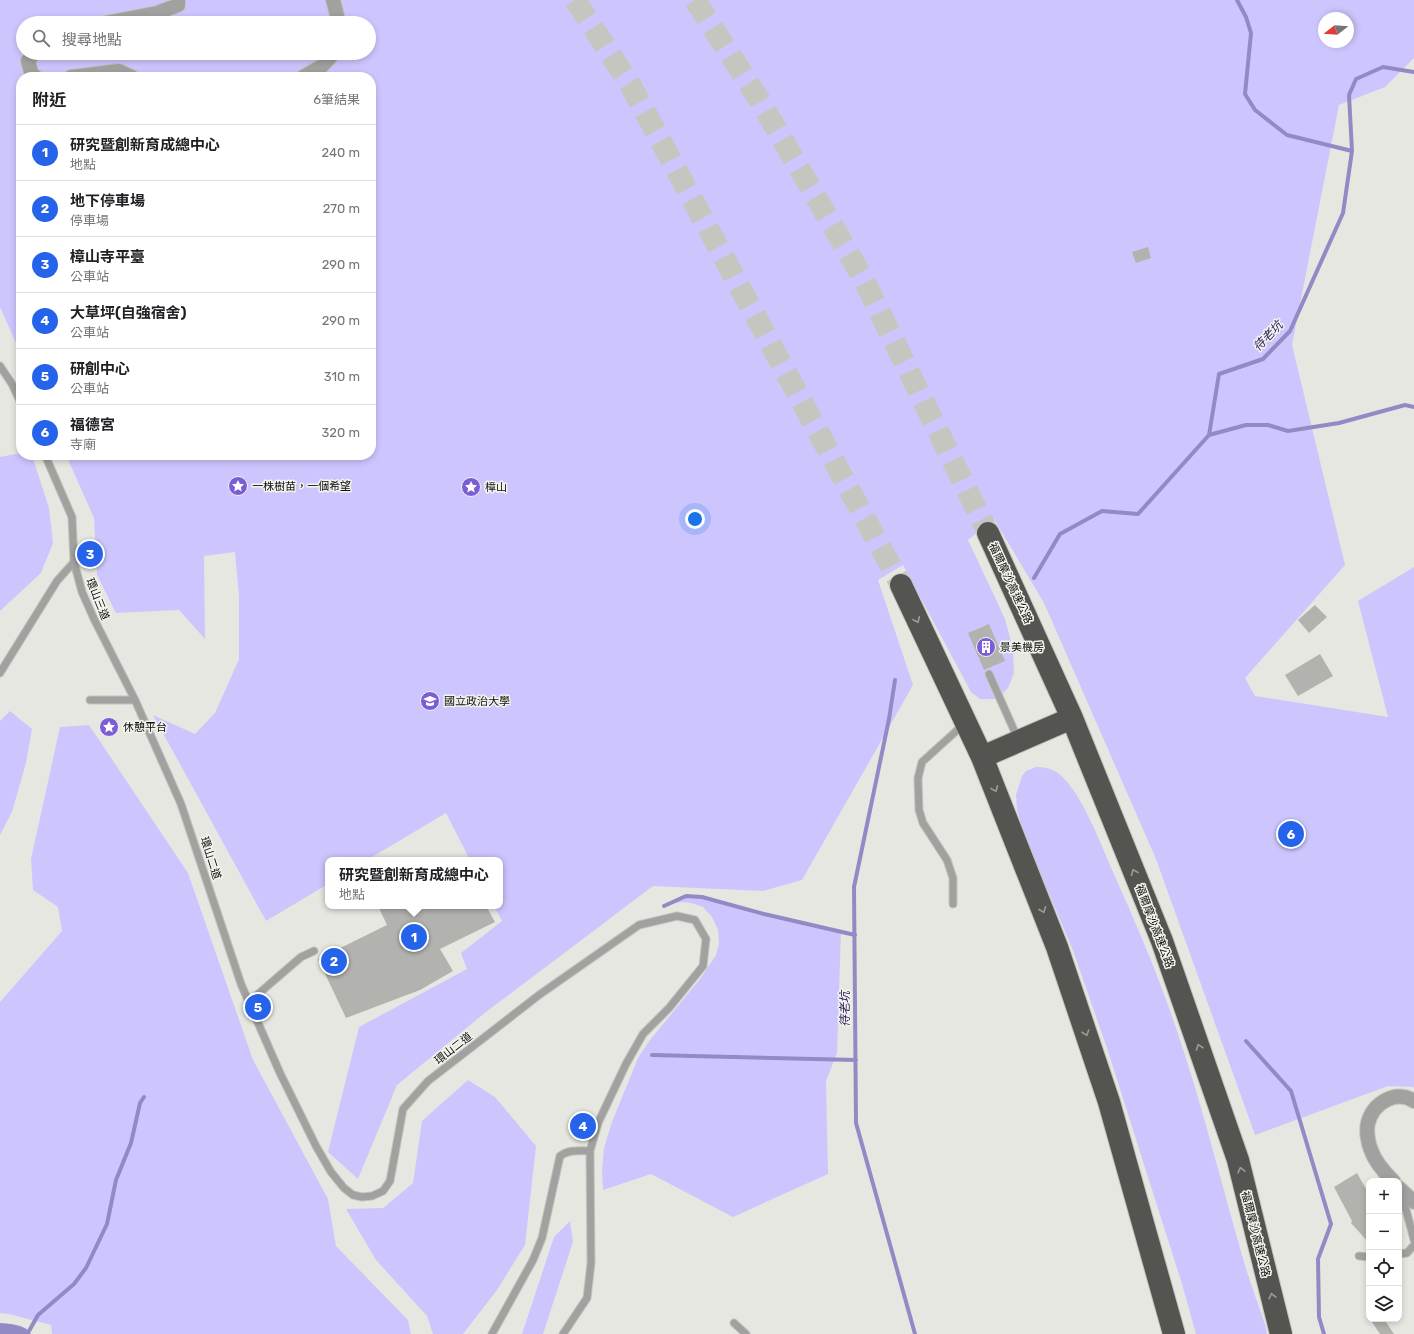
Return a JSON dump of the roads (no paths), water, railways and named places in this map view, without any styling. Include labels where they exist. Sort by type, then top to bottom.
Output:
[{"type":"highway","name":"福爾摩沙高速公路","points":[[988,533],[1072,718],[1162,941],[1238,1160],[1282,1330]]},
{"type":"highway","points":[[901,585],[982,757],[1057,947],[1109,1102],[1174,1334]]},
{"type":"highway","points":[[982,757],[1072,718]]},
{"type":"street","points":[[141,16],[157,13],[178,5],[178,0]]},
{"type":"street","points":[[333,0],[337,16]]},
{"type":"street","points":[[29,60],[31,72]]},
{"type":"street","points":[[312,72],[322,66],[328,60]]},
{"type":"street","points":[[111,72],[121,72]]},
{"type":"street","points":[[1390,1178],[1384,1172],[1371,1151],[1368,1137],[1368,1123],[1374,1109],[1388,1099],[1399,1096],[1414,1101]]},
{"type":"street","points":[[1402,1190],[1414,1202]]},
{"type":"lane","points":[[0,366],[16,392]]},
{"type":"lane","name":"環山三道","points":[[47,460],[72,517],[74,562],[85,599],[135,700]]},
{"type":"lane","points":[[0,673],[57,581],[74,562]]},
{"type":"lane","points":[[989,674],[1019,742]]},
{"type":"lane","points":[[90,700],[135,700]]},
{"type":"lane","name":"環山二道","points":[[135,700],[181,804],[241,984],[316,1146],[331,1172],[344,1188],[353,1195],[362,1197],[372,1196],[383,1191],[390,1181],[403,1109],[428,1081],[539,995],[639,925],[677,916],[695,920],[706,938],[703,966],[669,1008],[643,1034],[626,1064],[598,1123],[590,1151],[591,1263],[587,1298],[563,1334]]},
{"type":"lane","points":[[953,904],[953,878],[947,860],[923,823],[919,810],[918,778],[922,762],[966,722]]},
{"type":"lane","points":[[249,1002],[301,957],[314,951]]},
{"type":"lane","points":[[492,1334],[534,1260],[542,1238],[560,1156],[572,1151],[590,1151]]},
{"type":"lane","points":[[1402,1200],[1414,1240]]},
{"type":"lane","points":[[1402,1254],[1407,1253],[1414,1245]]},
{"type":"lane","points":[[1359,1256],[1366,1257]]},
{"type":"lane","points":[[734,1323],[746,1334]]},
{"type":"waterway","points":[[1237,0],[1246,17],[1251,33],[1245,94],[1255,110],[1287,135],[1352,151]]},
{"type":"waterway","name":"待老坑","points":[[1034,578],[1060,534],[1102,511],[1138,514],[1209,435],[1219,374],[1263,359],[1290,331],[1343,213],[1352,151],[1349,95],[1356,79],[1383,67],[1414,72]]},
{"type":"waterway","points":[[1209,435],[1246,425],[1268,425],[1288,431],[1339,423],[1405,405],[1414,407]]},
{"type":"waterway","name":"待老坑","points":[[895,680],[889,719],[854,887],[856,1123],[915,1334]]},
{"type":"waterway","points":[[664,906],[686,896],[702,897],[764,914],[855,935]]},
{"type":"waterway","points":[[1246,1041],[1291,1091],[1331,1224],[1318,1259],[1319,1317],[1324,1334]]},
{"type":"waterway","points":[[652,1055],[856,1060]]},
{"type":"waterway","points":[[29,1331],[38,1315],[74,1284],[86,1268],[107,1224],[116,1180],[131,1143],[140,1103],[144,1097]]},
{"type":"tunnel","points":[[575,0],[631,86],[901,585]]},
{"type":"tunnel","points":[[695,0],[760,101],[863,278],[988,533]]},
{"type":"place","name":"一株樹苗，一個希望","points":[[238,486]]},
{"type":"place","name":"樟山","points":[[471,487]]},
{"type":"place","name":"樟山寺平臺","points":[[90,554]]},
{"type":"place","name":"景美機房","points":[[986,647]]},
{"type":"place","name":"國立政治大學","points":[[430,701]]},
{"type":"place","name":"休憩平台","points":[[109,727]]},
{"type":"place","name":"福德宮","points":[[1291,834]]},
{"type":"place","name":"研究暨創新育成總中心","points":[[414,937]]},
{"type":"place","name":"地下停車場","points":[[334,961]]},
{"type":"place","name":"研創中心","points":[[258,1007]]},
{"type":"place","name":"大草坪(自強宿舍)","points":[[583,1126]]}]
